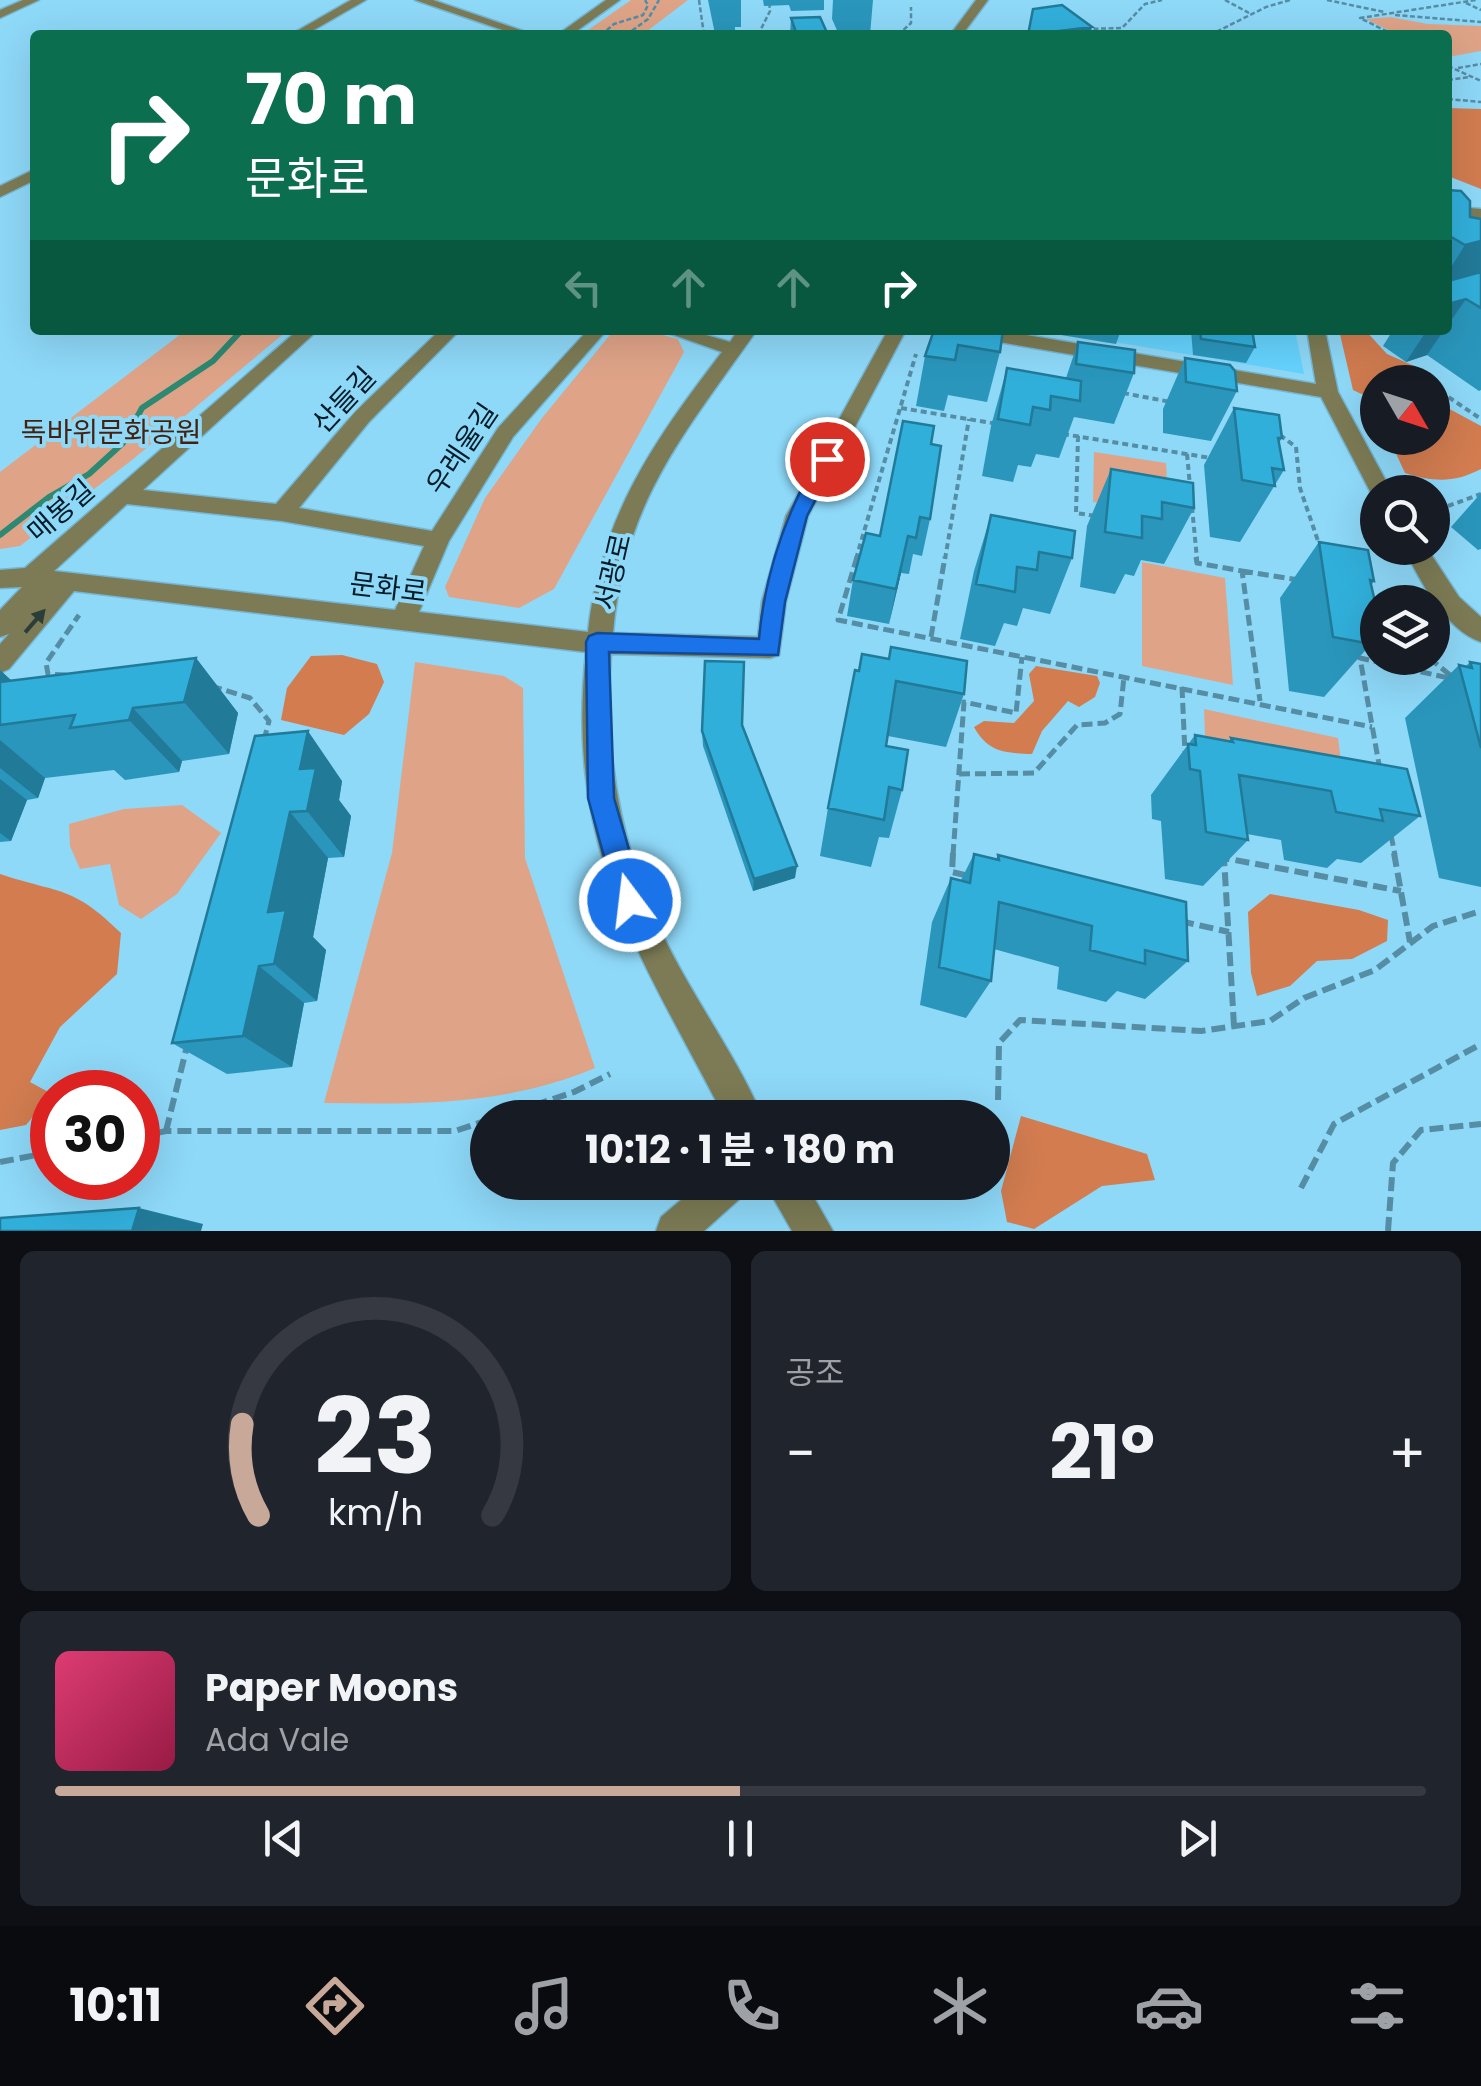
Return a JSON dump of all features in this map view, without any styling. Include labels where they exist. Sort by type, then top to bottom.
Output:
[{"type":"street","points":[[0,14],[33,0]]},
{"type":"street","points":[[305,30],[360,0]]},
{"type":"street","points":[[421,0],[514,30]]},
{"type":"street","points":[[570,30],[614,0]]},
{"type":"street","points":[[960,30],[982,0]]},
{"type":"street","points":[[0,192],[30,177]]},
{"type":"street","points":[[1452,211],[1481,214]]},
{"type":"street","name":"매봉길","points":[[48,579],[122,496],[302,335]]},
{"type":"street","name":"산들길","points":[[282,512],[362,417],[445,335]]},
{"type":"street","name":"우레울길","points":[[403,620],[438,540],[506,433],[594,335]]},
{"type":"street","points":[[705,335],[741,340]]},
{"type":"street","points":[[993,335],[1328,392]]},
{"type":"street","points":[[1317,335],[1328,392],[1372,475]]},
{"type":"street","name":"문화로","points":[[0,579],[48,579],[597,642],[770,648],[774,602],[797,516],[892,339]]},
{"type":"street","name":"서광로","points":[[735,1100],[630,901],[601,798],[597,642],[622,528],[659,454],[741,340]]},
{"type":"street","points":[[122,496],[282,512],[438,540]]},
{"type":"street","points":[[1426,565],[1450,604],[1481,632]]},
{"type":"street","points":[[0,627],[48,579]]},
{"type":"street","points":[[0,662],[48,579]]},
{"type":"street","points":[[675,1231],[710,1200]]},
{"type":"street","points":[[794,1200],[814,1231]]},
{"type":"path","points":[[607,30],[643,15],[648,6],[644,0]]},
{"type":"path","points":[[633,30],[648,19],[659,0]]},
{"type":"path","points":[[699,0],[703,30]]},
{"type":"path","points":[[760,30],[770,11],[769,0]]},
{"type":"path","points":[[1082,29],[1110,30],[1128,23],[1145,4],[1162,0]]},
{"type":"path","points":[[1225,0],[1249,12]]},
{"type":"path","points":[[1227,30],[1249,12],[1290,0]]},
{"type":"path","points":[[1327,0],[1418,20],[1481,22]]},
{"type":"path","points":[[1384,30],[1360,18],[1476,0]]},
{"type":"path","points":[[1463,2],[1481,10]]},
{"type":"path","points":[[903,30],[911,23],[911,7]]},
{"type":"path","points":[[1128,23],[1137,30]]},
{"type":"path","points":[[1458,68],[1481,64]]},
{"type":"path","points":[[1452,66],[1481,81]]},
{"type":"path","points":[[1452,80],[1473,77]]},
{"type":"path","points":[[1452,99],[1481,102]]},
{"type":"path","points":[[892,339],[916,354],[933,357]]},
{"type":"path","points":[[916,354],[838,620],[1372,727]]},
{"type":"path","points":[[1122,393],[1180,404]]},
{"type":"path","points":[[1450,398],[1481,420]]},
{"type":"path","points":[[901,408],[1005,425]]},
{"type":"path","points":[[930,638],[969,419]]},
{"type":"path","points":[[1270,428],[1296,447],[1300,488],[1322,554]]},
{"type":"path","points":[[1060,434],[1224,460]]},
{"type":"path","points":[[1078,436],[1076,513],[1110,519]]},
{"type":"path","points":[[1186,454],[1198,563],[1311,582]]},
{"type":"path","points":[[1450,505],[1481,494]]},
{"type":"path","points":[[1177,530],[1194,532]]},
{"type":"path","points":[[1242,571],[1260,702]]},
{"type":"path","points":[[68,675],[48,674],[46,663],[79,614]]},
{"type":"path","points":[[971,876],[952,872],[964,702],[1016,713],[1022,656]]},
{"type":"path","points":[[1381,779],[1360,658],[1456,680]]},
{"type":"path","points":[[1450,675],[1469,690]]},
{"type":"path","points":[[959,774],[1034,773],[1077,725],[1105,723],[1120,714],[1124,677]]},
{"type":"path","points":[[201,686],[220,687],[250,698],[268,721],[259,758]]},
{"type":"path","points":[[1182,687],[1186,772]]},
{"type":"path","points":[[1391,832],[1410,944]]},
{"type":"path","points":[[1234,1026],[1224,858],[1401,890]]},
{"type":"path","points":[[998,1100],[999,1042],[1020,1020],[1202,1031],[1270,1021],[1304,998],[1375,970],[1434,926],[1481,911]]},
{"type":"path","points":[[1174,920],[1229,932]]},
{"type":"path","points":[[166,1132],[190,1038]]},
{"type":"path","points":[[1301,1188],[1334,1124],[1481,1044]]},
{"type":"path","points":[[550,1100],[610,1074]]},
{"type":"path","points":[[1388,1231],[1392,1163],[1420,1130],[1481,1124]]},
{"type":"path","points":[[160,1133],[455,1131],[470,1126]]},
{"type":"path","points":[[0,1162],[30,1156]]},
{"type":"shaded area","points":[[1452,108],[1481,109],[1481,189],[1452,178]]},
{"type":"shaded area","points":[[1073,335],[1296,335],[1304,374]]},
{"type":"shaded area","points":[[1340,335],[1370,335],[1387,354],[1412,365],[1360,365],[1360,393],[1353,390]]},
{"type":"shaded area","points":[[1450,409],[1481,426],[1481,469],[1450,479],[1450,475],[1405,473],[1397,455],[1450,455]]},
{"type":"shaded area","points":[[342,655],[377,664],[384,682],[369,714],[344,735],[281,720],[287,688],[311,656]]},
{"type":"shaded area","points":[[1036,666],[1097,676],[1100,683],[1095,697],[1079,707],[1068,701],[1042,731],[1032,754],[1005,752],[991,746],[974,727],[984,721],[1014,723],[1034,701],[1029,674]]},
{"type":"shaded area","points":[[0,874],[77,899],[121,933],[117,974],[60,1027],[37,1070],[30,1070],[30,1120],[26,1125],[0,1130]]},
{"type":"shaded area","points":[[1270,894],[1359,910],[1388,920],[1387,941],[1352,959],[1317,961],[1290,986],[1257,996],[1251,973],[1248,912]]},
{"type":"shaded area","points":[[1021,1116],[1147,1154],[1155,1180],[1102,1186],[1034,1229],[1007,1222],[1003,1200],[1010,1200],[1010,1157]]},
{"type":"green space","points":[[631,0],[688,0],[649,30],[588,30]]},
{"type":"green space","points":[[1390,17],[1428,24],[1481,26],[1481,51],[1452,56],[1452,30],[1388,30],[1366,19]]},
{"type":"green space","name":"독바위문화공원","points":[[179,335],[282,335],[132,460],[20,546],[0,549],[0,472]]},
{"type":"green space","points":[[610,335],[662,335],[678,339],[684,352],[554,589],[519,608],[449,597],[445,587],[485,498],[542,418]]},
{"type":"green space","points":[[1094,452],[1166,463],[1169,515],[1093,502]]},
{"type":"green space","points":[[1142,562],[1225,578],[1233,685],[1142,666]]},
{"type":"green space","points":[[415,662],[504,676],[523,688],[525,858],[595,1068],[528,1090],[495,1096],[428,1102],[324,1103],[392,853]]},
{"type":"green space","points":[[1204,709],[1338,738],[1345,792],[1206,760]]},
{"type":"green space","points":[[182,805],[221,833],[177,894],[141,919],[119,905],[110,864],[80,869],[70,846],[69,824],[124,809]]},
{"type":"building","points":[[1062,5],[1092,27],[1029,30],[1033,9]]},
{"type":"building","points":[[820,17],[826,30],[795,30],[791,18]]},
{"type":"building","points":[[1452,190],[1461,191],[1470,201],[1470,217],[1481,219],[1481,241],[1465,245],[1452,237]]},
{"type":"building","points":[[1481,272],[1481,308],[1466,299],[1452,303],[1452,280]]},
{"type":"building","points":[[932,335],[1002,335],[1000,352],[958,345],[955,360],[925,356]]},
{"type":"building","points":[[1201,335],[1253,335],[1255,347],[1201,339]]},
{"type":"building","points":[[1078,342],[1135,350],[1134,373],[1076,364]]},
{"type":"building","points":[[1185,358],[1230,365],[1235,371],[1237,391],[1186,382]]},
{"type":"building","points":[[1007,368],[1081,381],[1080,401],[1051,396],[1050,410],[1033,407],[1030,425],[998,419]]},
{"type":"building","points":[[1234,408],[1279,415],[1282,438],[1278,438],[1284,470],[1272,468],[1275,486],[1242,480]]},
{"type":"building","points":[[903,421],[934,426],[931,444],[941,446],[930,519],[920,517],[916,538],[908,536],[896,589],[853,580],[866,533],[880,536]]},
{"type":"building","points":[[1111,469],[1193,483],[1194,508],[1162,502],[1162,519],[1142,516],[1142,538],[1105,532]]},
{"type":"building","points":[[991,515],[1075,531],[1072,558],[1039,552],[1037,570],[1017,567],[1015,592],[976,584]]},
{"type":"building","points":[[1319,542],[1360,549],[1360,565],[1371,565],[1374,581],[1370,580],[1371,585],[1360,585],[1360,642],[1333,637]]},
{"type":"building","points":[[891,647],[967,661],[964,694],[896,681],[886,746],[908,750],[902,790],[889,787],[884,820],[828,808],[855,670],[859,671],[862,654],[889,659]]},
{"type":"building","points":[[196,658],[184,702],[133,708],[129,720],[70,728],[75,715],[0,725],[0,682]]},
{"type":"building","points":[[705,661],[744,662],[742,725],[797,866],[754,879],[702,731]]},
{"type":"building","points":[[1470,662],[1481,664],[1481,748],[1459,665],[1472,668]]},
{"type":"building","points":[[308,731],[300,769],[316,768],[307,811],[290,812],[268,912],[286,910],[274,964],[259,966],[243,1036],[172,1043],[255,736]]},
{"type":"building","points":[[1195,735],[1407,769],[1420,816],[1380,809],[1383,821],[1336,812],[1331,791],[1239,775],[1248,840],[1206,832],[1200,771],[1190,769],[1188,744],[1196,745]]},
{"type":"building","points":[[974,854],[999,860],[998,855],[1186,902],[1188,961],[1145,950],[1145,964],[1090,950],[1092,926],[999,902],[991,981],[939,967],[951,878],[970,883]]},
{"type":"building","points":[[139,1208],[132,1231],[0,1231],[0,1218]]},
{"type":"waterway","points":[[0,535],[49,497],[89,474],[123,443],[142,408],[213,361],[237,335]]},
{"type":"route","points":[[630,901],[601,798],[597,642],[770,648],[774,602],[797,516],[827,459]]}]
